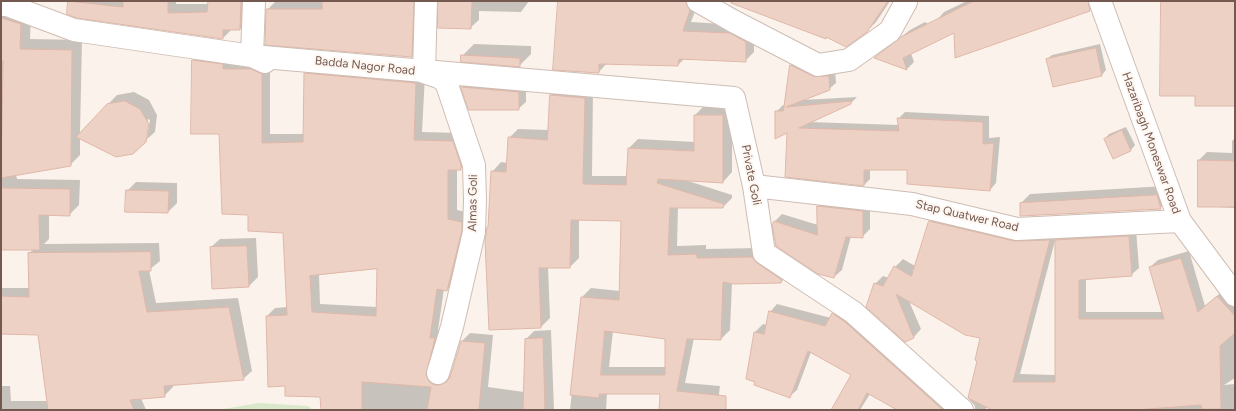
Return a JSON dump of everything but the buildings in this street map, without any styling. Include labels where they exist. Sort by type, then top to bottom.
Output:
[{"type":"street","points":[[254,1],[252,56],[279,68]]},
{"type":"street","points":[[424,72],[426,1]]},
{"type":"street","points":[[698,1],[732,22],[818,65],[849,60],[890,31],[907,1]]},
{"type":"street","name":"Hazaribagh Moneswar Road","points":[[1100,1],[1180,221],[1235,295]]},
{"type":"street","name":"Badda Nagor Road","points":[[1,5],[7,5],[74,30],[252,56],[734,98]]},
{"type":"street","name":"Almas Goli","points":[[424,72],[439,77],[446,82],[474,165],[474,232],[452,327],[438,373]]},
{"type":"street","name":"Private Goli","points":[[734,98],[754,186],[764,253],[853,312],[962,410]]},
{"type":"street","name":"Stap Quatwer Road","points":[[754,186],[912,204],[1017,229],[1180,221]]},
{"type":"green space","points":[[259,403],[308,406],[313,410],[217,410]]}]
